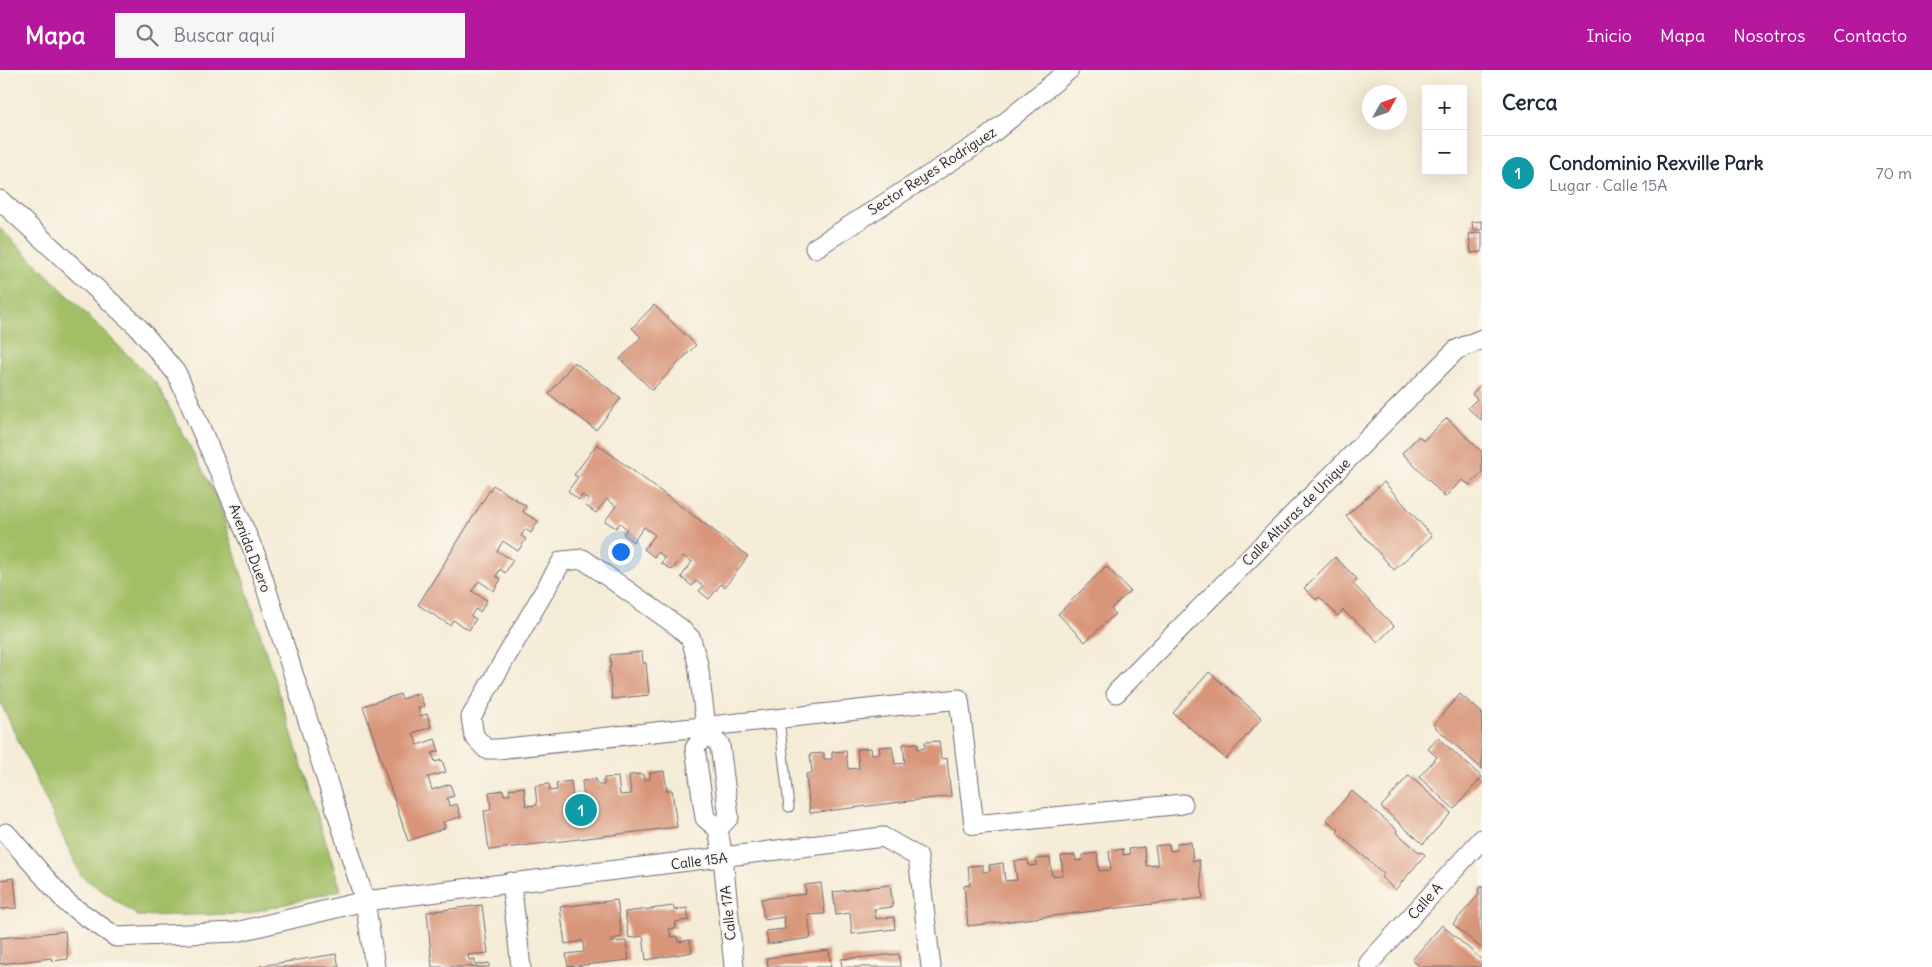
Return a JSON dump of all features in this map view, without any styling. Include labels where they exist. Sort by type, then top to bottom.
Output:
[{"type":"street","name":"Sector Reyes Rodríguez","points":[[815,248],[984,140],[1069,70]]},
{"type":"street","name":"Avenida Duero","points":[[0,200],[138,327],[177,374],[256,556],[365,901],[375,967]]},
{"type":"street","name":"Calle Alturas de Unique","points":[[1116,693],[1456,350],[1482,339]]},
{"type":"street","points":[[706,730],[698,664],[691,638],[680,628],[583,559],[562,562],[471,717],[474,736],[486,749],[706,730],[779,719],[959,699],[974,825],[1183,804]]},
{"type":"street","name":"Calle 17A","points":[[706,730],[720,745],[729,817],[718,829],[734,967]]},
{"type":"street","name":"Calle 15A","points":[[6,833],[67,903],[116,937],[236,932],[365,901],[883,837],[918,856],[932,967]]},
{"type":"street","name":"Calle A","points":[[1369,963],[1482,839]]},
{"type":"street","points":[[511,882],[521,967]]},
{"type":"lane","points":[[779,719],[789,807]]},
{"type":"green space","points":[[0,228],[157,384],[218,500],[341,890],[246,914],[138,916],[81,876],[0,701]]},
{"type":"building","points":[[1482,221],[1482,230],[1473,230],[1472,222]]},
{"type":"building","points":[[1482,232],[1482,252],[1471,253],[1469,234]]},
{"type":"building","points":[[654,305],[696,345],[652,390],[620,359],[641,337],[632,328]]},
{"type":"building","points":[[574,362],[621,398],[596,430],[549,394]]},
{"type":"building","points":[[1482,383],[1482,421],[1468,408],[1477,399],[1472,394]]},
{"type":"building","points":[[1447,418],[1482,452],[1482,473],[1470,485],[1462,480],[1445,497],[1402,453],[1419,436],[1423,441]]},
{"type":"building","points":[[597,444],[748,556],[725,587],[721,584],[709,599],[699,591],[703,586],[696,581],[692,586],[681,577],[692,562],[683,556],[672,570],[661,563],[665,558],[658,552],[654,557],[644,549],[655,535],[644,527],[633,542],[623,534],[627,529],[620,523],[616,528],[605,521],[616,506],[607,499],[596,513],[585,505],[589,500],[582,495],[579,500],[568,491],[578,477],[574,475]]},
{"type":"building","points":[[1384,482],[1432,536],[1394,570],[1346,516]]},
{"type":"building","points":[[493,485],[526,506],[523,512],[538,521],[531,533],[525,529],[521,536],[526,539],[518,551],[503,541],[497,551],[513,560],[505,573],[500,569],[496,576],[501,579],[494,591],[479,581],[472,591],[487,600],[480,612],[475,609],[471,616],[476,619],[469,630],[453,620],[450,625],[418,605]]},
{"type":"building","points":[[1335,557],[1357,579],[1353,584],[1394,626],[1378,642],[1343,610],[1338,616],[1319,597],[1316,600],[1304,588]]},
{"type":"building","points":[[1106,566],[1130,591],[1111,609],[1115,614],[1085,642],[1058,614]]},
{"type":"building","points":[[642,652],[643,663],[646,663],[649,695],[612,699],[609,667],[611,667],[610,655]]},
{"type":"building","points":[[1209,672],[1262,718],[1226,759],[1173,713]]},
{"type":"building","points":[[419,693],[424,706],[418,708],[420,716],[427,714],[431,727],[413,733],[418,745],[435,739],[439,751],[432,753],[435,762],[442,760],[446,772],[428,777],[432,790],[450,784],[454,796],[447,798],[450,806],[457,804],[461,817],[443,822],[445,828],[408,841],[363,706],[400,694],[402,699]]},
{"type":"building","points":[[1460,694],[1482,713],[1482,769],[1433,725]]},
{"type":"building","points":[[1438,738],[1482,777],[1454,809],[1419,777],[1437,757],[1428,749]]},
{"type":"building","points":[[939,741],[941,759],[947,758],[951,796],[810,813],[806,774],[812,773],[810,754],[824,753],[824,759],[832,759],[832,752],[846,751],[848,769],[859,768],[857,749],[871,748],[872,754],[880,753],[879,747],[892,746],[895,764],[905,763],[903,744],[917,743],[918,749],[925,748],[925,742]]},
{"type":"building","points":[[664,771],[667,790],[672,790],[677,827],[489,850],[484,811],[491,810],[489,792],[503,790],[504,795],[510,795],[509,789],[524,787],[526,806],[537,805],[535,786],[549,784],[550,791],[557,790],[556,783],[571,781],[573,800],[584,799],[582,781],[596,779],[597,785],[604,785],[604,778],[618,777],[620,795],[631,794],[629,775],[643,774],[644,780],[650,779],[650,773]]},
{"type":"building","points":[[1409,775],[1451,813],[1423,844],[1381,807]]},
{"type":"building","points":[[1352,791],[1397,830],[1396,832],[1420,853],[1422,852],[1425,855],[1395,890],[1381,877],[1384,874],[1337,833],[1339,830],[1326,820]]},
{"type":"building","points":[[1191,842],[1193,861],[1199,860],[1203,898],[968,926],[964,886],[970,885],[968,866],[983,865],[983,872],[990,871],[989,865],[1003,863],[1005,881],[1017,880],[1014,861],[1028,860],[1029,866],[1037,865],[1036,859],[1050,858],[1052,876],[1063,875],[1061,856],[1075,855],[1076,861],[1083,860],[1083,855],[1097,853],[1099,871],[1111,870],[1109,851],[1123,849],[1123,855],[1130,854],[1129,849],[1144,847],[1146,866],[1158,865],[1155,846],[1169,844],[1170,851],[1177,850],[1177,843]]},
{"type":"building","points":[[14,878],[17,908],[2,909],[0,908],[0,880]]},
{"type":"building","points":[[821,883],[825,914],[808,915],[811,938],[768,944],[766,931],[785,929],[784,917],[764,920],[761,899],[806,894],[805,885]]},
{"type":"building","points":[[890,885],[893,907],[874,909],[876,919],[894,917],[895,929],[852,934],[850,913],[836,915],[833,892]]},
{"type":"building","points":[[1482,886],[1482,949],[1453,924],[1480,893],[1478,891]]},
{"type":"building","points":[[617,900],[622,937],[611,939],[611,942],[626,941],[629,960],[568,967],[566,954],[584,952],[583,941],[565,944],[560,907]]},
{"type":"building","points":[[482,905],[488,953],[468,955],[469,960],[475,959],[475,965],[489,963],[489,967],[432,967],[427,912]]},
{"type":"building","points":[[674,906],[674,910],[687,908],[689,920],[675,922],[676,928],[669,929],[671,937],[677,936],[678,942],[690,940],[692,952],[646,960],[643,936],[629,938],[625,912]]},
{"type":"building","points":[[1442,925],[1482,960],[1480,967],[1421,967],[1412,960]]},
{"type":"building","points":[[65,931],[68,959],[53,961],[52,958],[0,964],[0,938]]},
{"type":"building","points":[[829,950],[831,967],[768,967],[767,958]]},
{"type":"building","points":[[336,954],[339,967],[260,967],[260,966]]},
{"type":"building","points":[[899,954],[900,967],[842,967],[841,959]]},
{"type":"place","name":"Condominio Rexville Park","points":[[581,810]]}]
